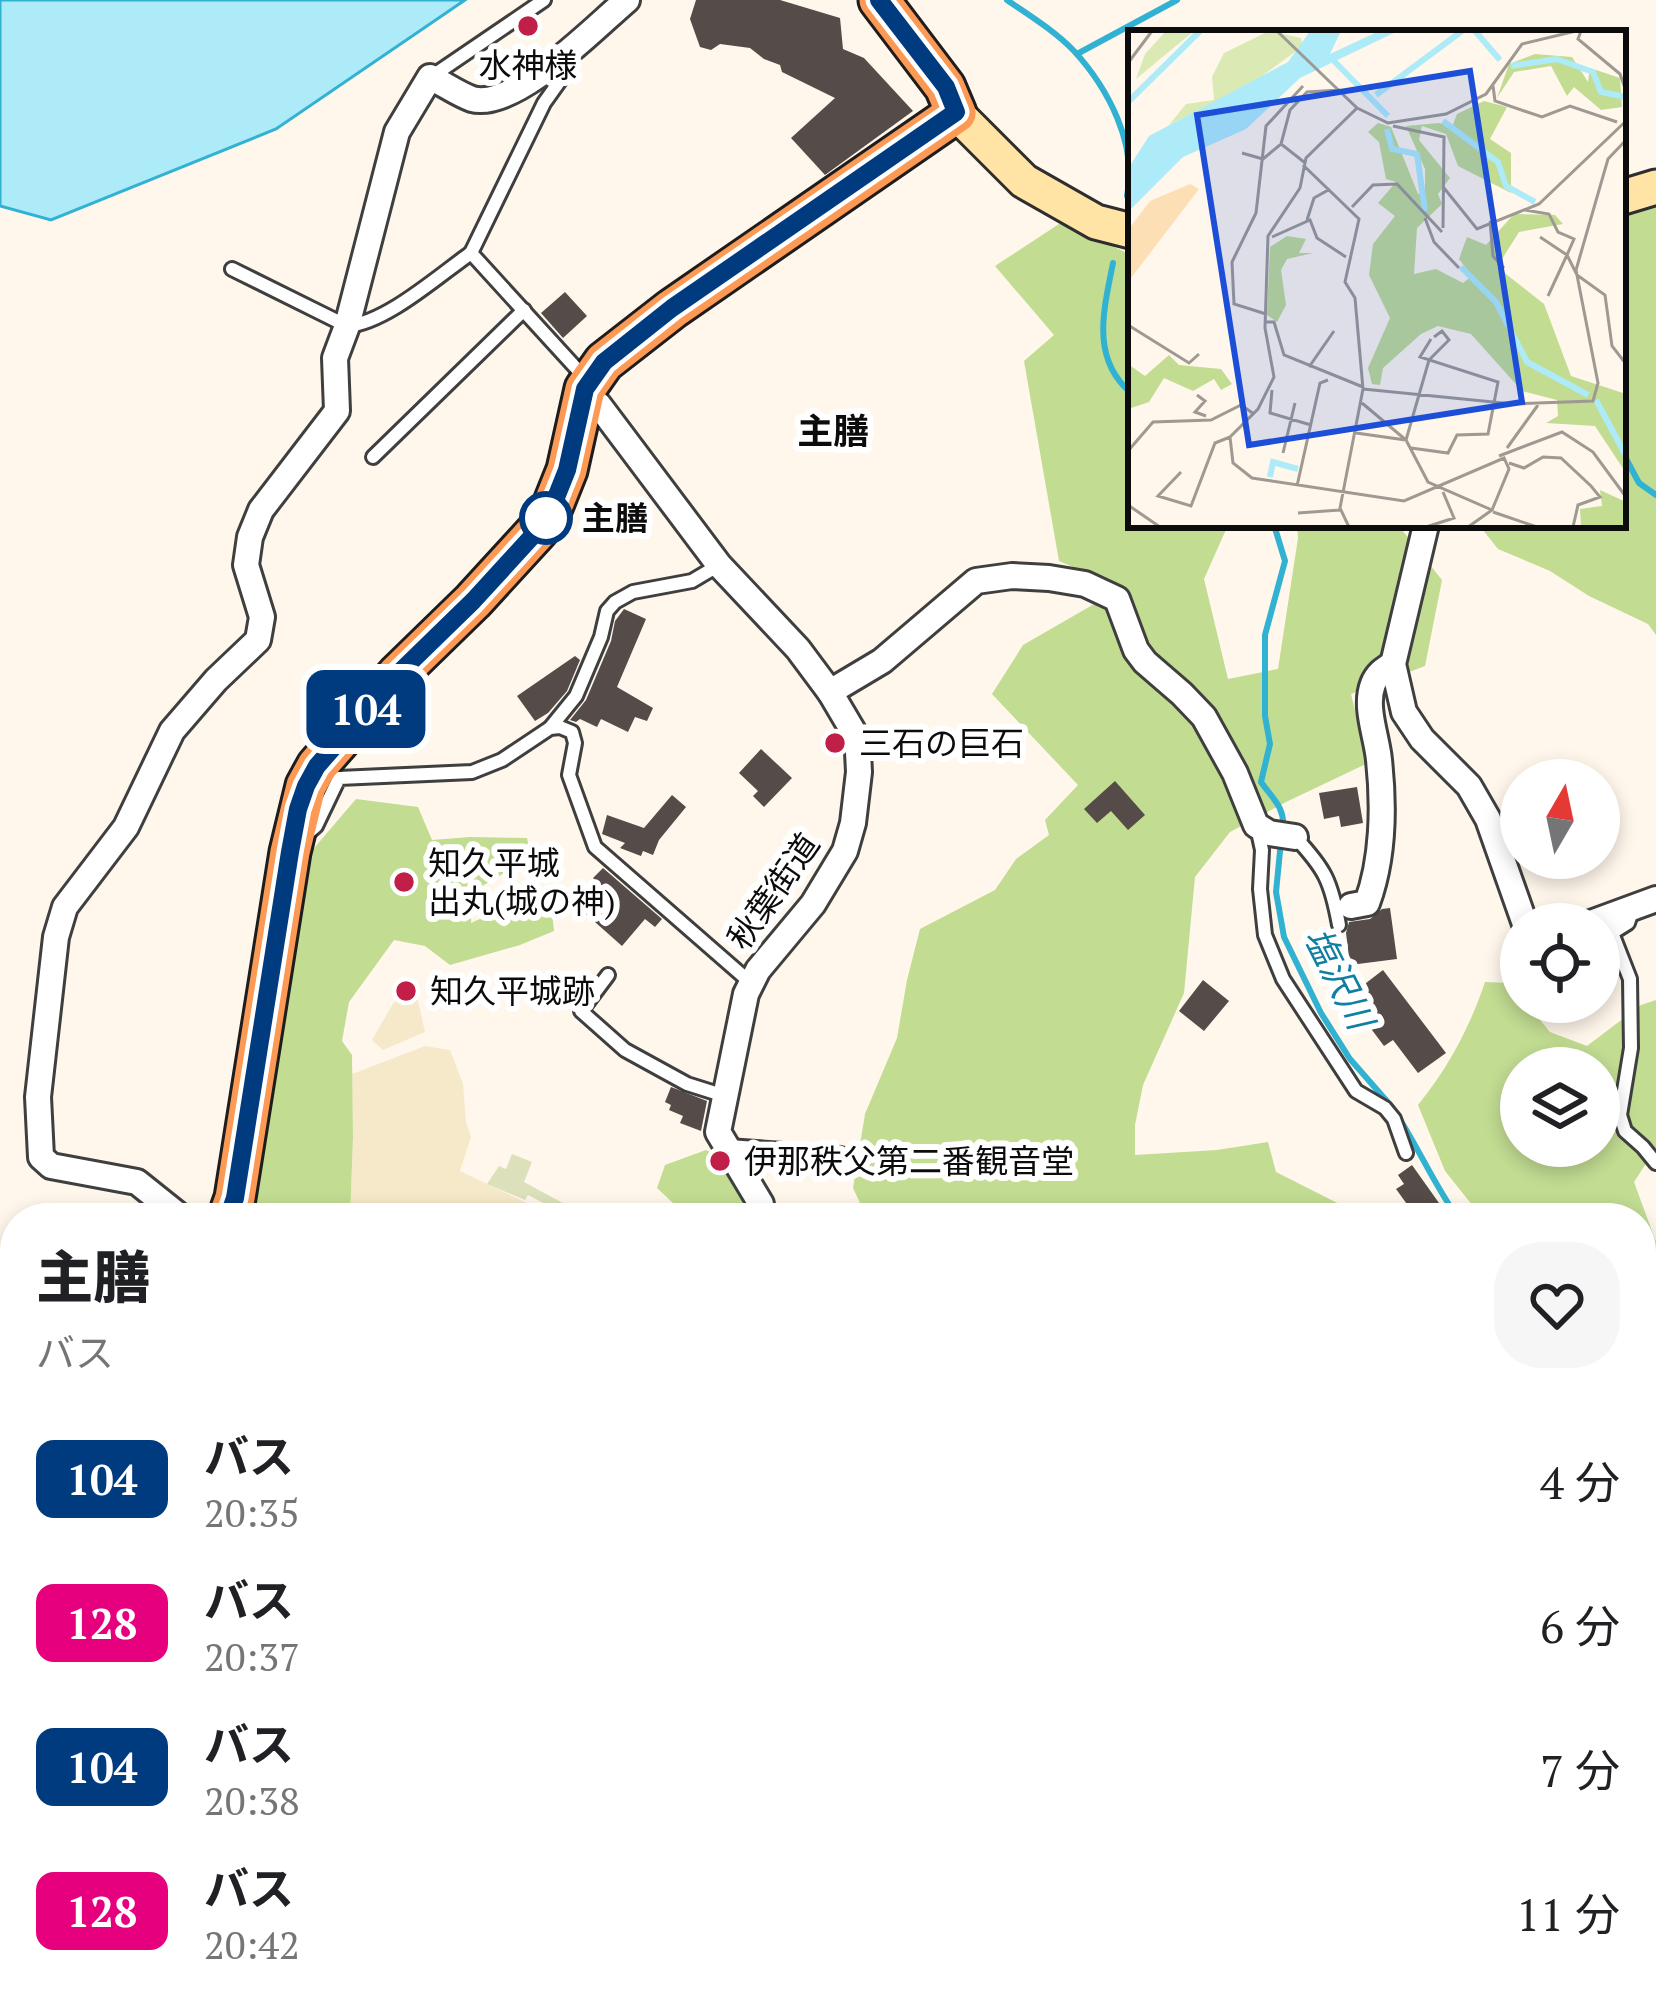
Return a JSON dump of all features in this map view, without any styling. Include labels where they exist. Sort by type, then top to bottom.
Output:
[{"type":"highway","points":[[233,1203],[290,852],[302,797],[317,766],[398,674],[538,530],[567,470],[586,390],[604,362],[672,308],[956,112],[946,87],[879,0]]},
{"type":"main road","points":[[956,112],[1024,181],[1083,215],[1128,233]]},
{"type":"main road","points":[[1626,196],[1656,187]]},
{"type":"street","points":[[163,1203],[137,1182],[51,1166],[41,1157],[38,1097],[56,937],[65,907],[126,826],[172,731],[258,640],[262,616],[246,565],[250,537],[261,510],[337,411],[335,358],[397,131],[430,77],[475,100],[497,99],[521,88],[627,0]]},
{"type":"street","name":"秋葉街道","points":[[586,390],[719,565],[797,649],[853,731],[859,772],[853,823],[844,851],[813,904],[758,970],[746,994],[718,1132],[760,1203]]},
{"type":"street","points":[[1425,528],[1393,664],[1404,712],[1422,739],[1469,786],[1488,819],[1518,903]]},
{"type":"street","points":[[830,692],[882,661],[976,580],[1012,576],[1084,584],[1118,599],[1136,650],[1204,717],[1274,832]]},
{"type":"street","points":[[1345,915],[1366,903],[1375,882],[1380,762],[1370,704],[1372,686],[1393,664]]},
{"type":"lane","points":[[430,77],[544,0]]},
{"type":"lane","points":[[232,269],[347,326],[380,317],[471,253],[544,103],[564,75],[553,63]]},
{"type":"lane","name":"秋葉街道","points":[[471,253],[524,310],[586,390]]},
{"type":"lane","points":[[373,457],[524,310]]},
{"type":"lane","points":[[290,852],[316,826],[339,778],[472,772],[502,760],[550,728],[576,696],[607,611],[633,592],[692,581],[719,565]]},
{"type":"lane","points":[[550,728],[572,732],[575,743],[569,775],[596,847],[751,983]]},
{"type":"lane","points":[[1345,915],[1322,865],[1274,832],[1260,890],[1264,934],[1283,979],[1356,1091],[1394,1119],[1406,1153]]},
{"type":"lane","points":[[1646,902],[1612,933],[1630,979],[1630,1048],[1620,1115],[1625,1131],[1656,1162]]},
{"type":"lane","points":[[608,975],[581,1011],[625,1050],[687,1084],[726,1096]]},
{"type":"lane","points":[[727,1146],[841,1154]]},
{"type":"shaded area","points":[[416,992],[425,1032],[383,1050],[372,1040],[394,1002]]},
{"type":"shaded area","points":[[425,1046],[450,1050],[463,1084],[471,1137],[460,1171],[526,1203],[351,1203],[352,1074]]},
{"type":"green space","points":[[1656,206],[1656,635],[1648,624],[1498,549],[1481,528],[1626,528],[1626,214]]},
{"type":"green space","points":[[1062,222],[1128,254],[1128,528],[1227,528],[1204,579],[1228,679],[1278,669],[1297,528],[1400,528],[1442,580],[1425,666],[1351,694],[1368,763],[1230,832],[1195,877],[1184,993],[1143,1085],[1135,1125],[1135,1155],[1268,1142],[1276,1172],[1337,1203],[860,1203],[853,1188],[865,1114],[897,1038],[920,929],[995,890],[1016,859],[1049,835],[1045,820],[1078,785],[992,694],[1023,645],[1122,588],[1059,561],[1024,361],[1054,335],[995,266]]},
{"type":"green space","points":[[356,799],[418,807],[432,840],[527,838],[531,857],[472,892],[471,923],[519,901],[551,904],[554,931],[450,965],[425,946],[394,940],[349,1002],[342,1041],[352,1055],[351,1203],[243,1203],[309,854]]},
{"type":"green space","points":[[1485,982],[1500,983],[1500,1023],[1542,1023],[1550,1032],[1587,1046],[1641,1005],[1656,1000],[1656,1148],[1634,1182],[1642,1203],[1471,1203],[1445,1171],[1418,1105],[1448,1062]]},
{"type":"green space","points":[[706,1150],[728,1161],[751,1203],[673,1203],[657,1188],[665,1165]]},
{"type":"green space","points":[[512,1154],[532,1162],[524,1182],[563,1203],[543,1203],[528,1195],[525,1200],[487,1184],[499,1166],[506,1169]]},
{"type":"water","points":[[0,0],[465,0],[276,129],[51,220],[0,206]]},
{"type":"building","points":[[696,0],[780,0],[840,18],[843,49],[864,58],[913,111],[825,175],[791,138],[835,98],[782,72],[780,65],[750,48],[700,47],[690,19]]},
{"type":"building","points":[[565,292],[587,316],[563,338],[541,313]]},
{"type":"building","points":[[624,609],[646,619],[617,687],[653,708],[647,721],[635,717],[628,732],[601,719],[597,727],[570,720],[586,700],[615,621]]},
{"type":"building","points":[[575,656],[580,660],[567,691],[535,721],[517,696]]},
{"type":"building","points":[[761,749],[792,778],[764,807],[753,796],[758,791],[739,773]]},
{"type":"building","points":[[1115,781],[1145,815],[1128,830],[1111,811],[1097,823],[1084,809]]},
{"type":"building","points":[[1357,787],[1363,823],[1341,827],[1339,816],[1324,819],[1319,793]]},
{"type":"building","points":[[672,795],[686,807],[653,855],[620,848],[625,843],[602,834],[607,815],[644,828]]},
{"type":"building","points":[[603,868],[662,919],[655,927],[645,919],[622,946],[578,907],[599,884],[593,878]]},
{"type":"building","points":[[1390,908],[1397,959],[1350,965],[1349,922],[1370,919]]},
{"type":"building","points":[[1383,970],[1446,1053],[1418,1073],[1393,1040],[1384,1046],[1363,1018],[1369,1014],[1353,993]]},
{"type":"building","points":[[1203,980],[1229,1001],[1204,1031],[1179,1011]]},
{"type":"building","points":[[671,1087],[707,1101],[701,1131],[680,1123],[683,1116],[669,1110],[671,1105],[665,1102]]},
{"type":"building","points":[[1412,1165],[1439,1203],[1406,1203],[1396,1189],[1404,1184],[1398,1175]]},
{"type":"waterway","name":"塩沢川","points":[[1007,0],[1067,44],[1086,66],[1109,100],[1128,157]]},
{"type":"waterway","points":[[1077,54],[1177,0]]},
{"type":"waterway","name":"塩沢川","points":[[1127,196],[1128,186]]},
{"type":"waterway","name":"塩沢川","points":[[1113,263],[1104,315],[1105,349],[1128,390]]},
{"type":"waterway","points":[[1626,459],[1639,483],[1656,495]]},
{"type":"waterway","name":"塩沢川","points":[[1275,528],[1285,561],[1265,635],[1265,716],[1270,744],[1261,782],[1280,808],[1283,828]]},
{"type":"waterway","name":"塩沢川","points":[[1281,841],[1276,892],[1284,937],[1321,1013],[1350,1059],[1392,1107]]},
{"type":"waterway","name":"塩沢川","points":[[1399,1118],[1448,1203]]},
{"type":"bus line","name":"104","points":[[233,1203],[290,852],[306,786],[357,718],[538,530],[567,470],[585,389],[604,362],[672,308],[956,112],[946,87],[879,0]]},
{"type":"place","name":"水神様","points":[[528,26]]},
{"type":"place","name":"主膳","points":[[546,518]]},
{"type":"place","name":"三石の巨石","points":[[835,743]]},
{"type":"place","name":"知久平城 出丸(城の神)","points":[[404,882]]},
{"type":"place","name":"知久平城跡","points":[[406,991]]},
{"type":"place","name":"伊那秩父第二番観音堂","points":[[720,1161]]},
{"type":"district","name":"主膳","points":[[833,431]]}]
